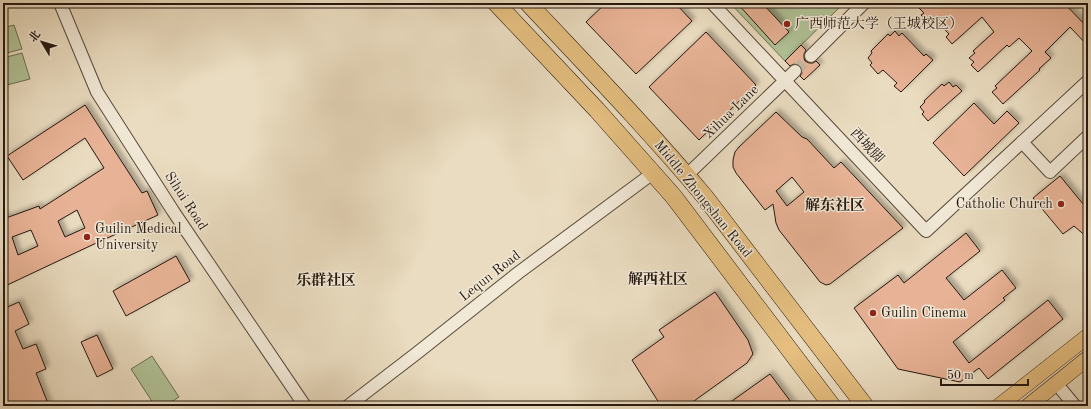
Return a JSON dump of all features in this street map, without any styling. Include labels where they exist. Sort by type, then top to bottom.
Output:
[{"type":"highway","name":"Middle Zhongshan Road","points":[[496,3],[597,110],[674,197],[832,406]]},
{"type":"highway","name":"Middle Zhongshan Road","points":[[528,3],[687,175],[865,406]]},
{"type":"main road","points":[[999,406],[1088,336]]},
{"type":"main road","points":[[1028,406],[1088,358]]},
{"type":"street","name":"Sihui Road","points":[[60,3],[97,92],[173,211],[305,406]]},
{"type":"street","name":"西城脚","points":[[712,3],[926,231],[1022,142]]},
{"type":"street","points":[[811,56],[864,3]]},
{"type":"street","name":"Xihua Lane","points":[[687,175],[795,71]]},
{"type":"street","points":[[1088,81],[1022,142],[1050,172],[1088,136]]},
{"type":"street","name":"Lequn Road","points":[[348,406],[518,273],[653,173]]},
{"type":"street","points":[[1056,384],[1075,406]]},
{"type":"green space","name":"广西师范大学（王城校区）","points":[[730,3],[844,3],[785,61]]},
{"type":"green space","points":[[14,25],[22,49],[3,54],[3,28]]},
{"type":"green space","points":[[22,53],[30,79],[3,86],[3,58]]},
{"type":"green space","points":[[152,356],[179,397],[165,406],[155,406],[131,369]]},
{"type":"building","points":[[606,3],[675,3],[692,21],[636,74],[586,22]]},
{"type":"building","points":[[737,3],[762,3],[789,32],[775,45]]},
{"type":"building","points":[[925,3],[1064,3],[1088,28],[1088,46],[1070,27],[1045,52],[1051,58],[1003,104],[992,92],[997,88],[995,86],[1032,51],[1019,38],[1009,47],[1007,45],[978,72],[971,65],[974,62],[969,58],[975,53],[973,51],[994,32],[982,17],[952,44],[946,37],[949,34],[935,19],[930,24],[921,15],[924,13],[919,8]]},
{"type":"building","points":[[895,31],[899,36],[902,33],[924,56],[926,54],[933,60],[901,92],[894,86],[897,83],[883,70],[878,74],[870,65],[872,63],[868,58],[872,53],[871,51],[888,34],[890,36]]},
{"type":"building","points":[[706,32],[756,85],[699,140],[649,87]]},
{"type":"building","points":[[801,45],[806,50],[804,54],[805,61],[813,63],[816,61],[820,65],[804,80],[800,76],[802,70],[800,66],[794,64],[790,66],[785,61]]},
{"type":"building","points":[[949,82],[953,87],[956,85],[962,91],[928,121],[922,114],[924,112],[920,107],[925,102],[924,101],[942,84],[944,86]]},
{"type":"building","points":[[974,103],[994,124],[1007,111],[1019,123],[964,176],[933,143]]},
{"type":"building","points":[[85,105],[142,193],[147,191],[158,215],[3,287],[3,216],[5,215],[6,218],[39,206],[40,209],[104,168],[85,138],[23,180],[7,156]],"holes":[[[77,210],[85,228],[65,237],[58,221]],[[31,230],[38,246],[18,255],[12,237]]]},
{"type":"building","points":[[776,112],[802,137],[807,139],[834,168],[841,162],[903,228],[830,284],[826,285],[820,282],[779,230],[776,223],[773,204],[765,210],[736,173],[733,167],[733,160],[735,152]],"holes":[[[792,177],[804,192],[787,206],[776,191]]]},
{"type":"building","name":"Catholic Church","points":[[1060,176],[1088,210],[1088,238],[1074,226],[1063,234],[1033,198]]},
{"type":"building","points":[[966,233],[980,251],[946,278],[964,300],[1002,270],[1016,288],[1003,298],[1005,300],[953,342],[969,363],[1048,300],[1063,319],[988,379],[979,368],[960,382],[898,369],[854,308],[898,275],[904,283]]},
{"type":"building","points":[[176,256],[190,281],[126,316],[113,291]]},
{"type":"building","points":[[715,292],[748,340],[753,354],[747,363],[687,406],[661,406],[632,360],[664,337],[659,330]]},
{"type":"building","points":[[19,302],[29,324],[15,331],[23,349],[36,344],[46,369],[36,373],[49,406],[3,406],[3,309]]},
{"type":"building","points":[[97,335],[113,369],[97,377],[81,342]]},
{"type":"building","points":[[770,374],[794,406],[725,406]]},
{"type":"tunnel","points":[[795,71],[811,56]]},
{"type":"place","name":"广西师范大学（王城校区）","points":[[787,24]]},
{"type":"place","name":"Catholic Church","points":[[1061,204]]},
{"type":"place","name":"Guilin Medical University","points":[[87,237]]},
{"type":"place","name":"Guilin Cinema","points":[[873,313]]},
{"type":"district","name":"解东社区","points":[[835,206]]},
{"type":"district","name":"解西社区","points":[[658,280]]},
{"type":"district","name":"乐群社区","points":[[326,281]]}]
